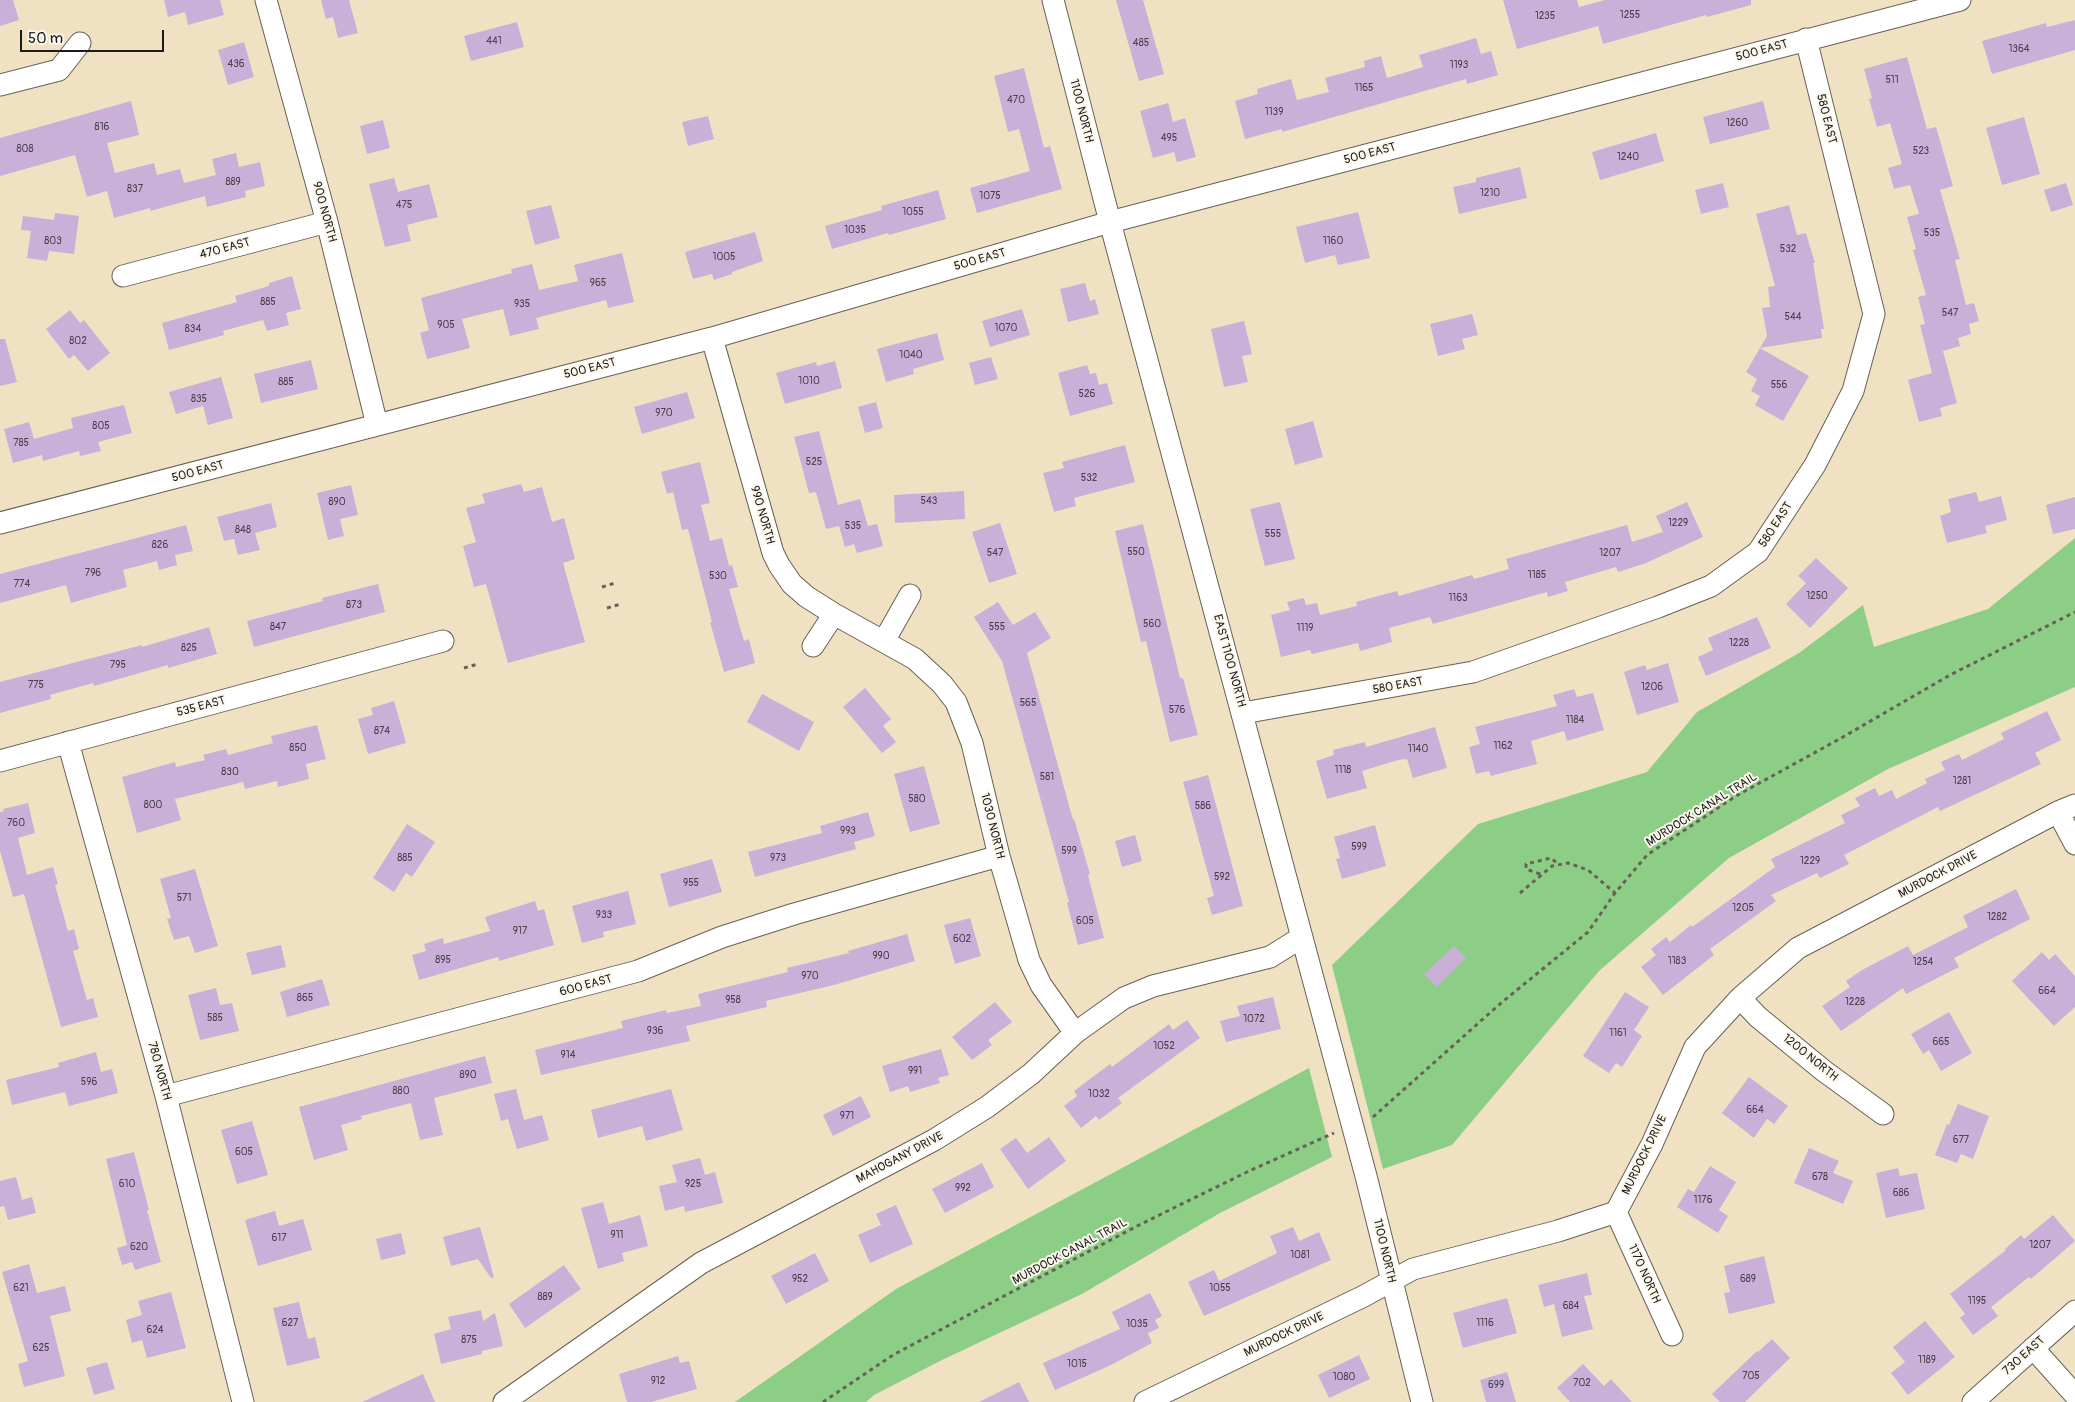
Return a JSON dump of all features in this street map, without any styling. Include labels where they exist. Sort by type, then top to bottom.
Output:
[{"type":"street","name":"900 NORTH","points":[[266,0],[327,222],[377,425]]},
{"type":"street","name":"1100 NORTH","points":[[1053,0],[1110,222]]},
{"type":"street","name":"500 EAST","points":[[0,523],[712,338],[1110,222],[1960,0]]},
{"type":"street","name":"580 EAST","points":[[1243,713],[1473,672],[1658,607],[1710,586],[1758,552],[1815,465],[1853,391],[1874,314],[1806,39]]},
{"type":"street","points":[[0,85],[58,70],[80,43]]},
{"type":"street","name":"470 EAST","points":[[123,276],[327,222]]},
{"type":"street","name":"EAST 1100 NORTH","points":[[1110,222],[1243,713],[1345,1101]]},
{"type":"street","name":"990 NORTH","points":[[712,338],[773,553],[792,584],[807,597],[884,641]]},
{"type":"street","points":[[884,641],[910,595]]},
{"type":"street","points":[[813,646],[834,614]]},
{"type":"street","name":"535 EAST","points":[[0,760],[443,641]]},
{"type":"street","name":"1030 NORTH","points":[[884,641],[927,669],[956,702],[972,743],[999,856],[1029,960],[1041,985],[1075,1033]]},
{"type":"street","name":"780 NORTH","points":[[68,742],[166,1096],[243,1402]]},
{"type":"street","points":[[2067,809],[2075,844]]},
{"type":"street","name":"MURDOCK DRIVE","points":[[1145,1402],[1391,1282],[1413,1269],[1558,1231],[1616,1212],[1652,1144],[1695,1047],[1740,998],[1798,948],[2067,809]]},
{"type":"street","name":"600 EAST","points":[[166,1096],[638,971],[731,934],[794,914],[999,856]]},
{"type":"street","name":"MAHOGANY DRIVE","points":[[504,1402],[701,1262],[934,1140],[987,1107],[1031,1074],[1075,1033],[1124,998],[1153,986],[1270,957],[1302,936]]},
{"type":"street","name":"1200 NORTH","points":[[1740,998],[1758,1017],[1817,1065],[1883,1114]]},
{"type":"street","name":"1100 NORTH","points":[[1345,1101],[1366,1176],[1422,1402]]},
{"type":"street","name":"1170 NORTH","points":[[1616,1212],[1672,1335]]},
{"type":"street","name":"730 EAST","points":[[1973,1402],[2075,1311]]},
{"type":"street","points":[[2033,1348],[2075,1394]]},
{"type":"path","points":[[602,587],[615,583]]},
{"type":"path","points":[[607,608],[621,604]]},
{"type":"path","name":"MURDOCK CANAL TRAIL","points":[[1373,1117],[1501,1002],[1588,932],[1614,893],[1646,855],[1736,796],[1950,675],[2075,612]]},
{"type":"path","points":[[464,668],[478,664]]},
{"type":"path","points":[[1541,874],[1526,869],[1526,864],[1551,858],[1558,864]]},
{"type":"path","points":[[1520,893],[1552,866],[1568,863],[1588,870],[1614,893]]},
{"type":"path","name":"MURDOCK CANAL TRAIL","points":[[823,1402],[894,1354],[990,1303],[1149,1220],[1249,1171],[1334,1133]]},
{"type":"green space","points":[[2075,538],[2075,687],[1888,769],[1729,858],[1599,971],[1452,1145],[1383,1169],[1332,965],[1478,824],[1647,772],[1697,712],[1799,653],[1863,605],[1874,647],[1988,609]]},
{"type":"green space","points":[[1309,1068],[1332,1157],[1220,1213],[1082,1294],[942,1360],[874,1395],[866,1402],[735,1402],[896,1289]]},
{"type":"building","points":[[0,0],[13,0],[19,20],[0,26]]},
{"type":"building","points":[[164,0],[220,0],[224,15],[188,25],[185,12],[168,17]]},
{"type":"building","points":[[321,0],[349,0],[358,33],[338,38],[333,17],[326,19]]},
{"type":"building","points":[[1116,0],[1143,0],[1164,74],[1139,81]]},
{"type":"building","points":[[1503,0],[1577,0],[1579,7],[1605,0],[1751,0],[1751,5],[1707,17],[1706,15],[1603,44],[1598,26],[1517,49]]},
{"type":"building","points":[[2075,20],[2075,50],[1992,74],[1982,41],[2046,23],[2047,27]]},
{"type":"building","points":[[517,22],[524,47],[471,61],[464,36]]},
{"type":"building","points":[[1476,38],[1481,54],[1491,51],[1498,75],[1467,84],[1466,79],[1282,132],[1282,129],[1245,139],[1235,101],[1258,94],[1257,89],[1291,79],[1297,100],[1329,92],[1325,78],[1365,67],[1364,61],[1381,56],[1387,78],[1423,67],[1419,55]]},
{"type":"building","points":[[244,42],[254,77],[228,85],[218,50]]},
{"type":"building","points":[[1907,57],[1927,129],[1936,127],[1953,186],[1940,190],[1960,259],[1955,260],[1966,305],[1974,303],[1979,321],[1969,324],[1971,334],[1958,338],[1960,346],[1943,351],[1957,403],[1940,408],[1942,416],[1919,422],[1908,380],[1932,373],[1920,325],[1925,324],[1918,297],[1926,295],[1913,250],[1916,249],[1907,217],[1919,214],[1910,185],[1894,189],[1888,168],[1902,164],[1890,123],[1877,127],[1869,99],[1872,98],[1864,69]]},
{"type":"building","points":[[1024,68],[1044,148],[1050,146],[1062,189],[977,213],[970,188],[1030,171],[1019,129],[1008,132],[994,76]]},
{"type":"building","points":[[131,101],[139,135],[107,143],[115,173],[154,163],[157,175],[180,169],[184,183],[216,175],[212,159],[236,153],[239,167],[260,162],[265,186],[245,191],[246,197],[207,207],[205,196],[150,211],[150,208],[114,218],[107,191],[87,197],[75,155],[0,176],[0,138]]},
{"type":"building","points":[[1763,101],[1770,129],[1710,144],[1703,117]]},
{"type":"building","points":[[1168,103],[1173,122],[1185,118],[1196,157],[1177,162],[1174,152],[1153,158],[1140,111]]},
{"type":"building","points":[[708,116],[714,139],[688,146],[682,122]]},
{"type":"building","points":[[2024,117],[2040,174],[2002,185],[1986,128]]},
{"type":"building","points":[[383,120],[390,148],[367,154],[360,126]]},
{"type":"building","points":[[1656,133],[1664,161],[1600,180],[1592,152]]},
{"type":"building","points":[[1520,167],[1527,198],[1459,214],[1453,187],[1476,182],[1476,178]]},
{"type":"building","points":[[394,178],[398,192],[429,184],[438,217],[407,225],[411,241],[385,247],[369,184]]},
{"type":"building","points":[[1723,183],[1729,207],[1701,214],[1695,190]]},
{"type":"building","points":[[2066,183],[2073,205],[2051,212],[2044,190]]},
{"type":"building","points":[[938,190],[946,219],[832,249],[825,226],[882,210],[881,206]]},
{"type":"building","points":[[551,205],[560,238],[535,245],[526,211]]},
{"type":"building","points":[[1789,205],[1797,235],[1806,233],[1815,263],[1813,263],[1824,329],[1821,329],[1822,338],[1760,348],[1767,336],[1762,308],[1770,307],[1768,287],[1775,286],[1756,214]]},
{"type":"building","points":[[1358,212],[1370,258],[1338,265],[1335,255],[1305,263],[1296,227]]},
{"type":"building","points":[[55,213],[79,216],[74,254],[49,251],[47,261],[27,258],[31,231],[21,230],[23,216],[54,220]]},
{"type":"building","points":[[755,232],[763,261],[714,280],[712,274],[693,279],[685,252]]},
{"type":"building","points":[[622,253],[634,302],[608,308],[606,300],[536,318],[539,329],[510,336],[503,309],[462,319],[470,348],[427,359],[420,333],[429,330],[421,298],[512,273],[511,269],[532,264],[539,290],[578,281],[574,265]]},
{"type":"building","points":[[292,276],[301,309],[286,313],[289,325],[267,331],[263,320],[223,331],[224,335],[169,350],[162,323],[237,302],[235,296],[269,286],[269,283]]},
{"type":"building","points":[[1085,283],[1090,301],[1095,299],[1099,314],[1068,322],[1060,289]]},
{"type":"building","points":[[1022,309],[1030,335],[990,347],[982,321]]},
{"type":"building","points":[[70,310],[80,323],[84,320],[110,353],[88,371],[74,355],[69,359],[46,329]]},
{"type":"building","points":[[1472,314],[1478,335],[1462,339],[1465,349],[1438,356],[1430,324]]},
{"type":"building","points":[[1244,321],[1252,354],[1242,356],[1248,382],[1224,387],[1211,329]]},
{"type":"building","points":[[937,333],[944,360],[913,369],[914,374],[886,382],[877,349]]},
{"type":"building","points":[[0,339],[5,339],[17,382],[0,386]]},
{"type":"building","points":[[1760,348],[1809,376],[1783,421],[1755,405],[1760,396],[1751,391],[1757,379],[1746,372]]},
{"type":"building","points":[[991,357],[998,379],[975,385],[969,363]]},
{"type":"building","points":[[311,360],[318,389],[261,403],[254,374]]},
{"type":"building","points":[[835,361],[842,388],[785,404],[776,373],[816,362],[817,366]]},
{"type":"building","points":[[1087,365],[1090,374],[1096,373],[1099,385],[1107,383],[1113,404],[1070,416],[1058,373]]},
{"type":"building","points":[[221,377],[233,418],[208,425],[203,406],[176,414],[169,392]]},
{"type":"building","points":[[687,392],[695,418],[642,434],[634,407]]},
{"type":"building","points":[[876,402],[883,428],[865,433],[858,407]]},
{"type":"building","points":[[124,405],[132,433],[98,442],[101,451],[80,456],[79,451],[43,461],[42,455],[13,463],[4,429],[29,422],[34,439],[73,428],[71,418]]},
{"type":"building","points":[[1313,421],[1323,457],[1295,465],[1285,429]]},
{"type":"building","points":[[819,431],[838,505],[860,499],[868,526],[877,524],[883,546],[857,553],[854,544],[845,547],[839,526],[826,529],[816,492],[809,493],[794,437]]},
{"type":"building","points":[[1125,445],[1135,482],[1074,498],[1076,506],[1054,512],[1043,473],[1064,468],[1062,462]]},
{"type":"building","points":[[700,462],[710,503],[701,505],[710,541],[722,538],[729,566],[732,565],[738,587],[729,589],[744,641],[749,639],[755,663],[724,672],[688,529],[682,530],[673,492],[667,494],[661,472]]},
{"type":"building","points":[[521,484],[524,492],[542,487],[552,522],[564,518],[575,559],[563,563],[585,642],[508,663],[486,584],[474,587],[463,546],[476,542],[466,508],[485,503],[482,494]]},
{"type":"building","points":[[351,485],[358,515],[340,519],[344,536],[328,540],[317,493]]},
{"type":"building","points":[[964,491],[965,519],[895,523],[894,495]]},
{"type":"building","points":[[1976,492],[1979,502],[2001,496],[2007,520],[1985,526],[1987,533],[1947,543],[1940,516],[1951,512],[1948,499]]},
{"type":"building","points":[[2075,497],[2075,529],[2053,534],[2046,505]]},
{"type":"building","points":[[1280,502],[1295,559],[1265,566],[1250,509]]},
{"type":"building","points":[[1687,502],[1703,537],[1646,563],[1618,572],[1616,567],[1565,582],[1568,591],[1548,597],[1547,592],[1433,624],[1430,617],[1389,628],[1392,642],[1360,651],[1358,643],[1312,654],[1310,650],[1281,657],[1271,615],[1290,610],[1287,602],[1304,598],[1306,605],[1317,603],[1320,615],[1357,606],[1356,602],[1397,591],[1399,596],[1472,575],[1474,579],[1509,569],[1506,559],[1627,525],[1632,542],[1663,532],[1656,516]]},
{"type":"building","points":[[271,503],[277,527],[255,533],[260,550],[238,555],[234,539],[224,541],[217,517]]},
{"type":"building","points":[[1000,523],[1017,574],[989,583],[972,532]]},
{"type":"building","points":[[1143,524],[1180,678],[1183,678],[1198,735],[1170,742],[1146,641],[1141,642],[1115,531]]},
{"type":"building","points":[[186,525],[193,551],[175,555],[177,565],[159,570],[157,561],[123,570],[127,587],[71,603],[66,585],[0,603],[0,574]]},
{"type":"building","points":[[1816,558],[1848,588],[1810,628],[1786,604],[1806,583],[1798,576]]},
{"type":"building","points":[[378,584],[385,612],[254,647],[247,621],[323,601],[322,598]]},
{"type":"building","points":[[998,602],[1013,625],[1035,612],[1051,638],[1027,653],[1073,820],[1090,874],[1088,875],[1104,938],[1078,945],[1067,903],[1069,902],[1002,661],[974,617]]},
{"type":"building","points":[[1757,617],[1771,648],[1706,676],[1698,657],[1713,650],[1708,638]]},
{"type":"building","points":[[209,627],[217,654],[168,668],[168,665],[94,686],[93,683],[50,695],[51,699],[0,713],[0,682],[142,645],[142,647]]},
{"type":"building","points":[[1668,663],[1679,702],[1637,715],[1624,672],[1645,665],[1647,670]]},
{"type":"building","points":[[865,688],[891,719],[883,726],[896,742],[882,753],[843,707]]},
{"type":"building","points":[[1574,689],[1577,697],[1593,693],[1604,730],[1567,741],[1564,731],[1531,741],[1537,764],[1491,776],[1489,771],[1476,774],[1469,747],[1480,744],[1475,727],[1557,706],[1553,695]]},
{"type":"building","points":[[762,694],[814,722],[799,751],[747,722]]},
{"type":"building","points":[[394,701],[406,743],[368,754],[358,719],[373,715],[371,708]]},
{"type":"building","points":[[2047,711],[2061,740],[2035,753],[2041,764],[1940,811],[1938,807],[1844,855],[1849,864],[1820,878],[1817,873],[1771,895],[1776,901],[1710,949],[1714,955],[1663,995],[1641,967],[1656,955],[1651,949],[1666,937],[1670,942],[1691,925],[1692,927],[1775,867],[1771,859],[1845,823],[1841,815],[1860,806],[1855,798],[1875,788],[1879,796],[1892,790],[1896,799],[1927,783],[1925,779],[1945,770],[1941,762],[1959,754],[1962,760],[2004,739],[2001,733]]},
{"type":"building","points":[[317,725],[326,759],[306,764],[309,779],[278,787],[277,781],[245,789],[243,782],[175,799],[181,820],[137,833],[122,777],[175,762],[176,767],[205,760],[203,755],[226,749],[228,755],[273,743],[271,736]]},
{"type":"building","points":[[1435,727],[1447,768],[1413,778],[1407,759],[1398,760],[1362,771],[1367,788],[1327,799],[1316,761],[1334,755],[1333,750],[1365,742],[1366,747]]},
{"type":"building","points":[[924,766],[940,824],[910,832],[894,774]]},
{"type":"building","points":[[1208,775],[1243,906],[1212,915],[1207,898],[1214,896],[1183,782]]},
{"type":"building","points":[[28,803],[35,833],[18,838],[27,875],[53,867],[58,884],[55,885],[68,931],[74,929],[79,949],[73,951],[87,1000],[93,998],[98,1017],[61,1027],[24,894],[13,897],[0,851],[0,812],[4,811],[3,809]]},
{"type":"building","points":[[868,812],[875,836],[854,842],[856,849],[755,877],[748,852],[822,833],[820,826]]},
{"type":"building","points":[[407,824],[435,842],[412,877],[406,873],[394,892],[373,878]]},
{"type":"building","points":[[1375,825],[1386,866],[1342,879],[1336,859],[1340,858],[1334,837]]},
{"type":"building","points":[[1135,835],[1142,861],[1122,867],[1115,841]]},
{"type":"building","points":[[712,859],[722,892],[669,907],[660,874]]},
{"type":"building","points":[[195,869],[218,946],[195,953],[189,936],[174,940],[167,919],[171,918],[160,879]]},
{"type":"building","points":[[2016,889],[2030,919],[1954,958],[1959,967],[1906,994],[1903,988],[1841,1031],[1822,1006],[1850,987],[1846,981],[1862,970],[1908,946],[1913,955],[1968,927],[1963,916]]},
{"type":"building","points":[[628,891],[636,924],[603,932],[604,937],[582,943],[572,906]]},
{"type":"building","points":[[535,901],[538,911],[544,909],[554,945],[499,961],[498,957],[419,980],[412,955],[426,951],[424,944],[443,938],[444,944],[490,931],[485,917]]},
{"type":"building","points":[[970,918],[981,956],[955,964],[944,925]]},
{"type":"building","points":[[907,934],[915,961],[834,985],[766,1001],[767,1007],[686,1026],[690,1041],[541,1075],[535,1050],[623,1028],[621,1021],[666,1010],[667,1013],[701,1006],[698,994],[788,972],[787,968],[849,953],[848,951]]},
{"type":"building","points":[[281,945],[286,967],[252,975],[246,953]]},
{"type":"building","points":[[1454,946],[1466,958],[1437,987],[1424,974]]},
{"type":"building","points":[[2042,952],[2049,960],[2055,954],[2075,976],[2075,1007],[2054,1026],[2012,981]]},
{"type":"building","points":[[322,979],[330,1005],[287,1017],[280,992]]},
{"type":"building","points":[[216,988],[220,1005],[232,1003],[239,1031],[200,1040],[188,995]]},
{"type":"building","points":[[1625,992],[1649,1007],[1634,1030],[1642,1036],[1622,1067],[1616,1063],[1609,1073],[1583,1056]]},
{"type":"building","points":[[1273,997],[1281,1029],[1226,1042],[1220,1021],[1240,1016],[1237,1006]]},
{"type":"building","points":[[995,1002],[1012,1022],[988,1040],[992,1045],[972,1060],[952,1037]]},
{"type":"building","points":[[1949,1012],[1972,1053],[1941,1071],[1929,1050],[1923,1054],[1911,1034]]},
{"type":"building","points":[[1187,1020],[1200,1038],[1118,1098],[1122,1103],[1099,1120],[1096,1116],[1081,1128],[1064,1106],[1077,1096],[1074,1091],[1110,1064],[1112,1067],[1169,1024],[1173,1030]]},
{"type":"building","points":[[941,1049],[949,1075],[938,1078],[940,1083],[910,1092],[908,1086],[890,1092],[882,1066]]},
{"type":"building","points":[[96,1052],[101,1072],[112,1069],[118,1093],[69,1106],[65,1092],[12,1105],[6,1080],[59,1067],[58,1063]]},
{"type":"building","points":[[485,1056],[492,1083],[434,1098],[443,1135],[420,1140],[411,1103],[361,1116],[362,1119],[341,1125],[348,1150],[314,1160],[299,1107]]},
{"type":"building","points":[[1749,1077],[1788,1106],[1774,1124],[1767,1119],[1754,1138],[1722,1113]]},
{"type":"building","points":[[516,1089],[524,1120],[542,1115],[549,1140],[517,1149],[508,1119],[501,1121],[494,1094]]},
{"type":"building","points":[[671,1089],[683,1130],[646,1141],[642,1126],[598,1138],[591,1110]]},
{"type":"building","points":[[861,1096],[871,1117],[833,1136],[823,1115]]},
{"type":"building","points":[[1958,1104],[1989,1116],[1973,1159],[1961,1154],[1957,1163],[1935,1155],[1947,1124],[1949,1125]]},
{"type":"building","points":[[252,1121],[268,1175],[237,1184],[221,1130]]},
{"type":"building","points":[[1049,1137],[1066,1161],[1028,1189],[1000,1149],[1016,1138],[1027,1153]]},
{"type":"building","points":[[1809,1148],[1839,1161],[1833,1173],[1853,1181],[1843,1204],[1794,1183]]},
{"type":"building","points":[[134,1152],[161,1262],[135,1270],[132,1262],[122,1265],[117,1248],[127,1245],[106,1159]]},
{"type":"building","points":[[700,1158],[705,1175],[715,1172],[723,1203],[685,1212],[684,1206],[665,1211],[659,1186],[677,1182],[672,1165]]},
{"type":"building","points":[[982,1163],[994,1187],[945,1213],[932,1189]]},
{"type":"building","points":[[1710,1166],[1736,1182],[1719,1210],[1728,1216],[1718,1233],[1677,1207],[1688,1189],[1694,1192]]},
{"type":"building","points":[[1898,1168],[1900,1176],[1917,1173],[1925,1209],[1886,1218],[1876,1173]]},
{"type":"building","points":[[16,1177],[22,1200],[32,1197],[36,1213],[8,1220],[4,1206],[0,1207],[0,1181]]},
{"type":"building","points":[[603,1202],[609,1224],[640,1215],[648,1246],[622,1253],[624,1261],[598,1269],[581,1208]]},
{"type":"building","points":[[896,1205],[913,1244],[870,1263],[858,1235],[881,1225],[876,1214]]},
{"type":"building","points":[[275,1211],[279,1226],[303,1219],[312,1250],[258,1266],[245,1220]]},
{"type":"building","points":[[2053,1215],[2075,1241],[2031,1279],[2029,1277],[1991,1307],[1998,1316],[1973,1335],[1960,1318],[1965,1314],[1950,1294],[2006,1250],[2021,1235],[2024,1239]]},
{"type":"building","points":[[480,1227],[494,1277],[491,1278],[478,1259],[451,1266],[443,1237]]},
{"type":"building","points":[[1293,1227],[1299,1241],[1319,1232],[1331,1260],[1204,1316],[1188,1282],[1214,1270],[1219,1281],[1277,1253],[1270,1236]]},
{"type":"building","points":[[401,1233],[406,1254],[381,1260],[376,1239]]},
{"type":"building","points":[[815,1253],[829,1281],[786,1304],[771,1276]]},
{"type":"building","points":[[1764,1256],[1775,1303],[1729,1314],[1724,1293],[1730,1292],[1724,1266]]},
{"type":"building","points":[[29,1264],[37,1293],[65,1286],[71,1311],[50,1316],[65,1376],[24,1387],[18,1364],[28,1361],[2,1272]]},
{"type":"building","points":[[564,1265],[581,1289],[525,1328],[509,1304]]},
{"type":"building","points":[[1587,1273],[1592,1295],[1584,1296],[1593,1329],[1562,1337],[1554,1304],[1544,1307],[1538,1285]]},
{"type":"building","points":[[171,1292],[186,1348],[147,1358],[142,1340],[132,1343],[126,1320],[142,1315],[138,1301]]},
{"type":"building","points":[[1150,1293],[1162,1316],[1155,1320],[1159,1328],[1148,1333],[1152,1343],[1111,1365],[1055,1390],[1043,1363],[1120,1329],[1112,1312]]},
{"type":"building","points":[[1507,1298],[1517,1333],[1463,1348],[1453,1313]]},
{"type":"building","points":[[299,1302],[308,1339],[315,1337],[320,1358],[287,1366],[273,1308]]},
{"type":"building","points":[[481,1310],[483,1321],[495,1313],[503,1346],[482,1351],[482,1354],[441,1364],[434,1334],[451,1329],[448,1317]]},
{"type":"building","points":[[1925,1321],[1955,1357],[1908,1395],[1891,1373],[1905,1362],[1893,1347]]},
{"type":"building","points":[[1772,1339],[1790,1358],[1745,1402],[1720,1402],[1712,1394]]},
{"type":"building","points":[[1359,1355],[1370,1379],[1329,1398],[1318,1375]]},
{"type":"building","points":[[678,1356],[680,1363],[689,1361],[697,1389],[651,1402],[627,1402],[619,1374]]},
{"type":"building","points":[[107,1362],[115,1389],[94,1395],[86,1368]]},
{"type":"building","points":[[1583,1364],[1604,1386],[1611,1379],[1632,1402],[1570,1402],[1557,1388]]},
{"type":"building","points":[[1507,1372],[1516,1402],[1486,1402],[1480,1380]]},
{"type":"building","points":[[423,1374],[435,1402],[362,1402]]},
{"type":"building","points":[[1019,1382],[1029,1402],[979,1402]]}]
